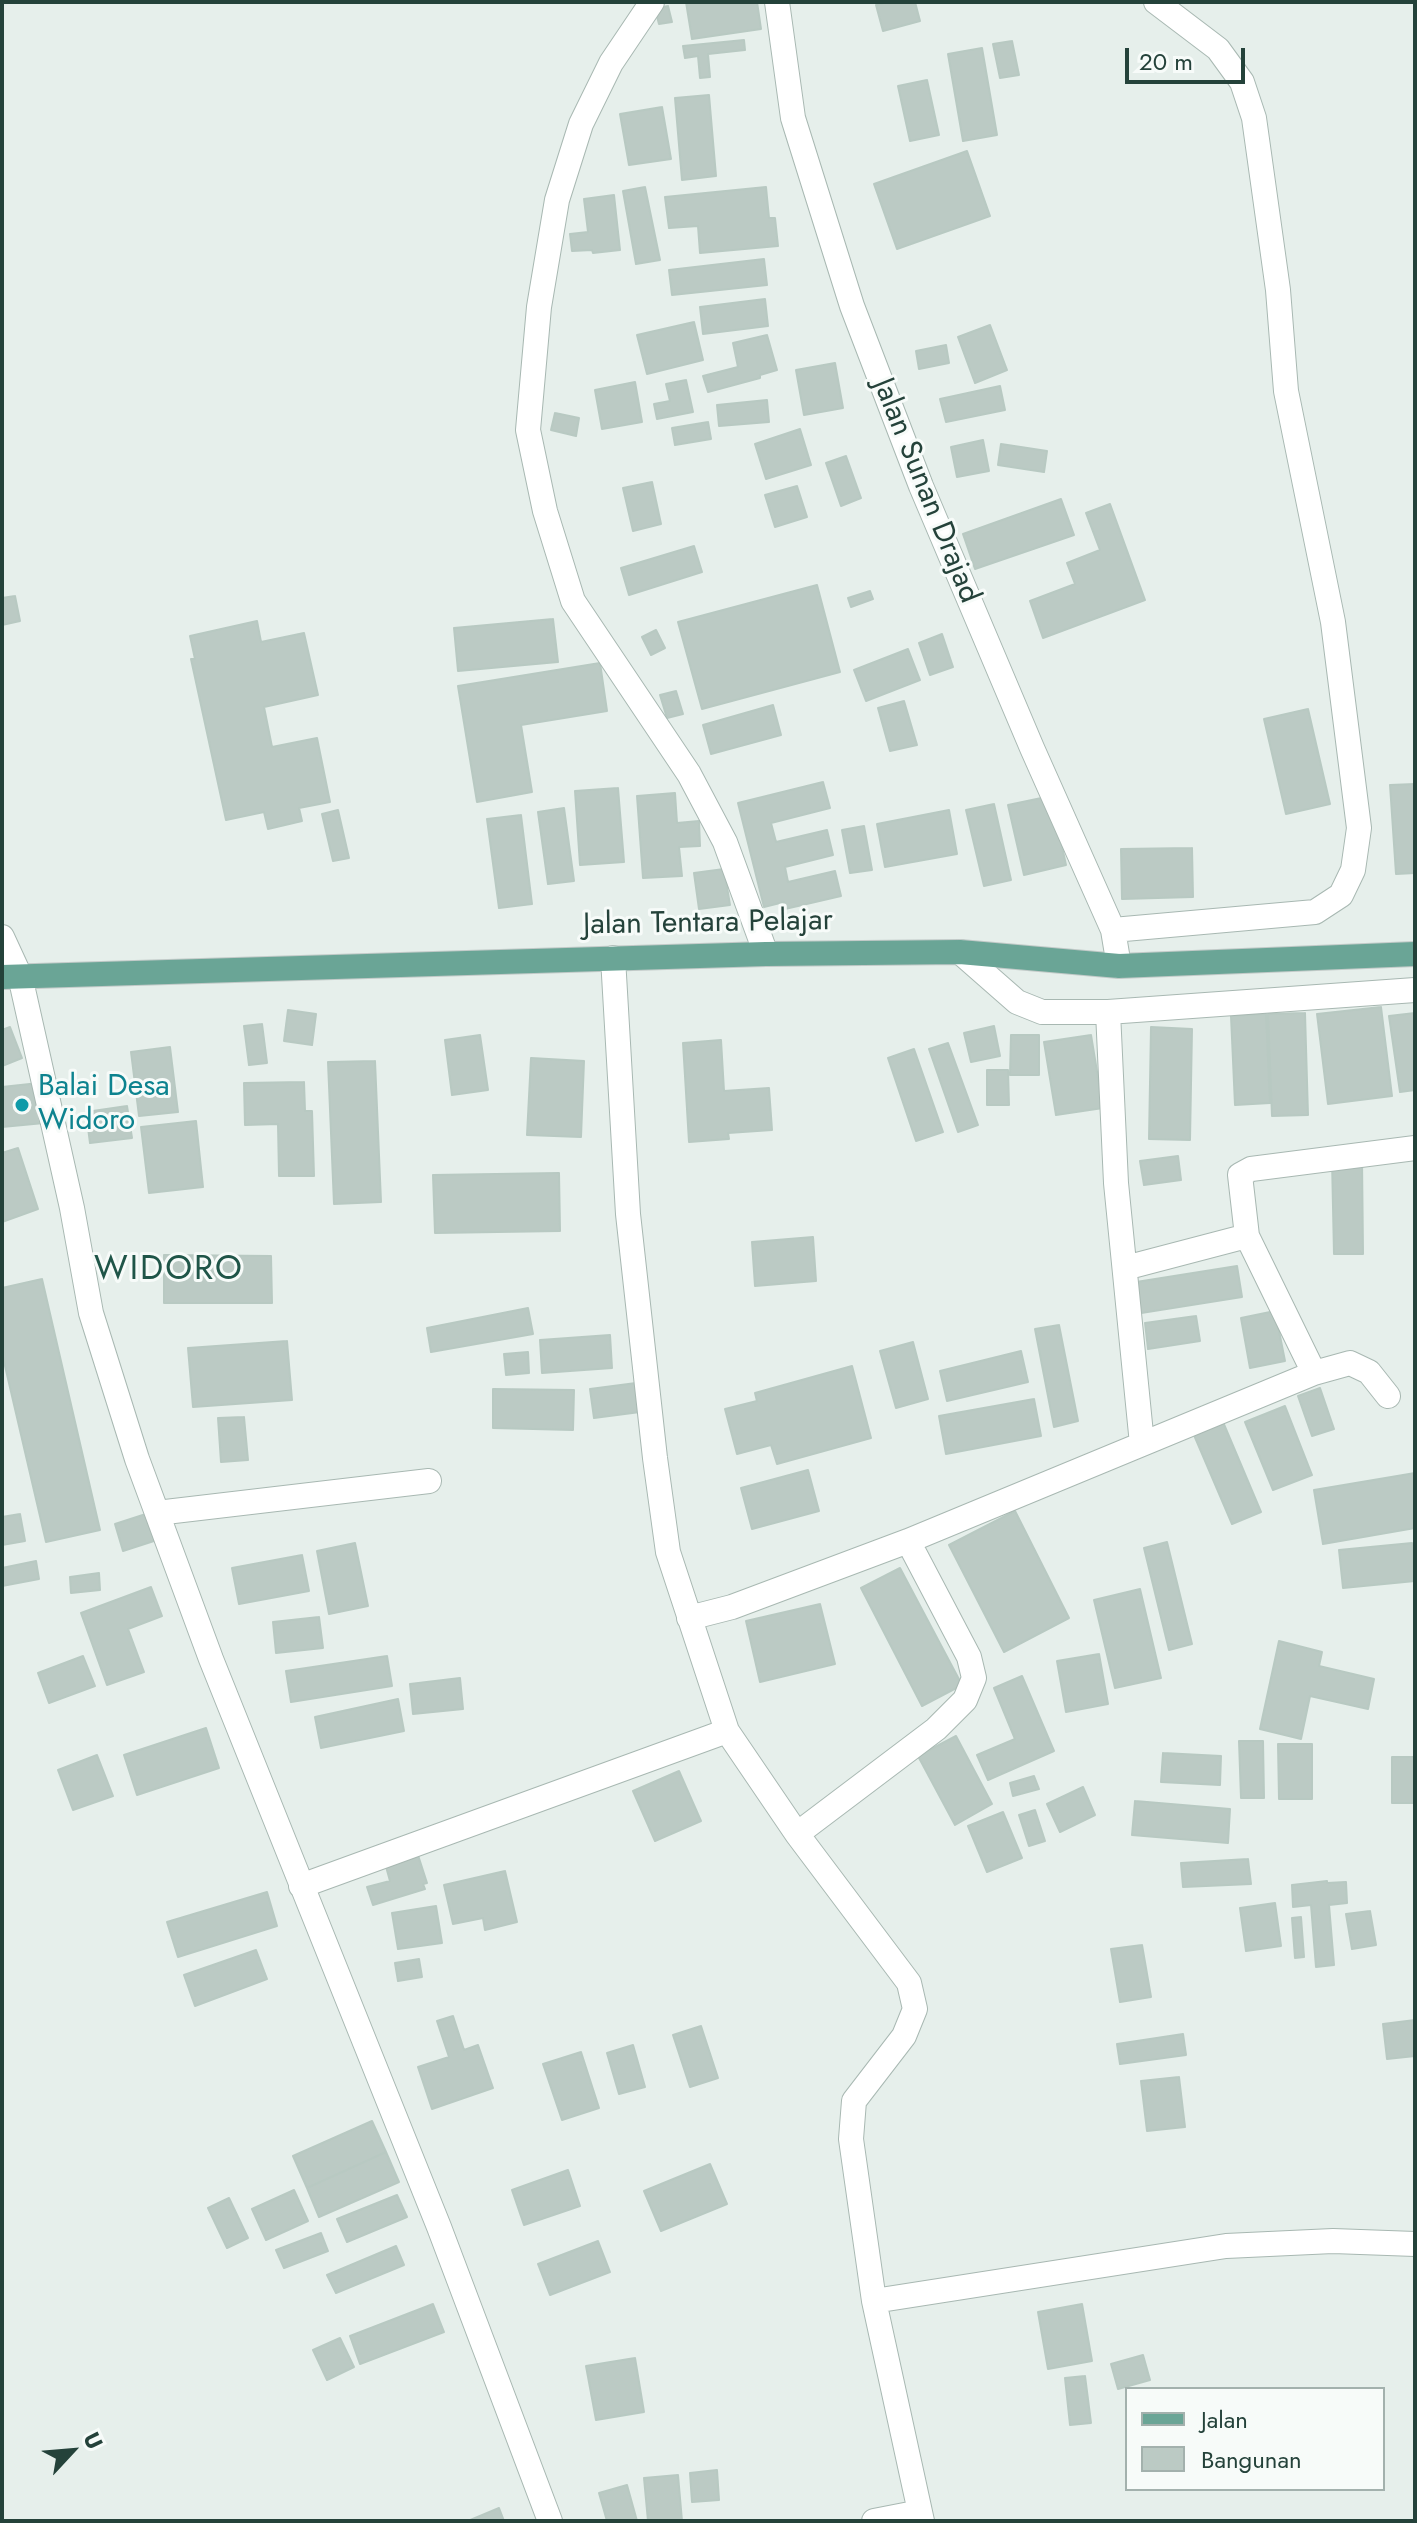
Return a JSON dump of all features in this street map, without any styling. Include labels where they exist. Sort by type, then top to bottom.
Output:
[{"type":"main road","name":"Jalan Tentara Pelajar","points":[[11,977],[766,954],[960,952],[1119,966],[1415,954]]},
{"type":"street","points":[[652,2],[611,63],[581,124],[557,200],[539,307],[528,430],[545,511],[573,601],[689,774],[725,842],[766,954]]},
{"type":"street","name":"Jalan Sunan Drajad","points":[[777,2],[793,118],[852,306],[921,486],[1113,930],[1119,966]]},
{"type":"street","points":[[1113,930],[1315,912],[1341,895],[1353,870],[1359,828],[1333,622],[1286,391],[1278,290],[1254,118],[1242,82],[1218,49],[1156,2]]},
{"type":"street","points":[[2,937],[72,1208],[91,1313],[137,1459],[211,1659],[439,2227],[550,2521]]},
{"type":"street","points":[[960,952],[1017,1002],[1042,1012],[1108,1012],[1415,990]]},
{"type":"street","points":[[613,958],[628,1214],[668,1552],[727,1731],[797,1834],[909,1983],[915,2009],[904,2036],[854,2101],[851,2139],[874,2301],[921,2516],[874,2521]]},
{"type":"street","points":[[1108,1012],[1116,1183],[1142,1444]]},
{"type":"street","points":[[1314,1373],[1247,1236],[1240,1175],[1251,1169],[1415,1148]]},
{"type":"street","points":[[1125,1268],[1247,1236]]},
{"type":"street","points":[[689,1618],[757,1598],[908,1541],[1314,1373],[1350,1363],[1369,1372],[1388,1396]]},
{"type":"street","points":[[157,1513],[429,1481]]},
{"type":"street","points":[[797,1834],[936,1729],[965,1700],[974,1678],[969,1657],[908,1541]]},
{"type":"street","points":[[301,1886],[727,1731]]},
{"type":"street","points":[[874,2301],[1226,2246],[1333,2241],[1415,2244]]},
{"type":"building","points":[[686,2],[757,2],[761,29],[692,39]]},
{"type":"building","points":[[915,2],[920,21],[883,31],[876,5]]},
{"type":"building","points":[[668,6],[672,22],[659,24],[655,9]]},
{"type":"building","points":[[744,40],[745,50],[708,54],[710,77],[700,78],[698,56],[685,58],[683,46]]},
{"type":"building","points":[[1012,41],[1019,75],[1000,78],[993,44]]},
{"type":"building","points":[[982,48],[997,135],[963,141],[948,54]]},
{"type":"building","points":[[927,80],[939,135],[910,141],[898,86]]},
{"type":"building","points":[[709,95],[716,176],[682,180],[675,98]]},
{"type":"building","points":[[662,107],[671,159],[629,165],[620,114]]},
{"type":"building","points":[[967,151],[990,216],[897,249],[874,184]]},
{"type":"building","points":[[645,187],[660,260],[636,264],[623,191]]},
{"type":"building","points":[[766,187],[769,218],[775,218],[778,246],[700,253],[698,226],[669,228],[665,197]]},
{"type":"building","points":[[614,195],[620,250],[593,253],[592,250],[572,251],[570,234],[588,232],[584,199]]},
{"type":"building","points":[[764,259],[767,285],[672,295],[669,270]]},
{"type":"building","points":[[765,299],[768,326],[703,334],[700,307]]},
{"type":"building","points":[[694,322],[703,360],[647,374],[637,335]]},
{"type":"building","points":[[990,325],[1007,370],[975,383],[958,337]]},
{"type":"building","points":[[767,335],[777,370],[760,375],[760,378],[708,392],[703,376],[738,367],[733,343]]},
{"type":"building","points":[[946,345],[949,363],[919,369],[916,351]]},
{"type":"building","points":[[835,363],[843,408],[804,415],[796,370]]},
{"type":"building","points":[[686,380],[693,412],[657,419],[654,404],[670,401],[666,384]]},
{"type":"building","points":[[635,382],[642,422],[602,429],[595,390]]},
{"type":"building","points":[[1000,386],[1005,410],[946,422],[940,399]]},
{"type":"building","points":[[767,400],[769,422],[719,426],[717,405]]},
{"type":"building","points":[[555,413],[579,418],[576,436],[551,430]]},
{"type":"building","points":[[708,422],[711,439],[675,445],[672,428]]},
{"type":"building","points":[[800,429],[811,465],[766,479],[755,444]]},
{"type":"building","points":[[983,440],[989,471],[957,477],[951,447]]},
{"type":"building","points":[[1001,444],[1047,451],[1044,472],[998,465]]},
{"type":"building","points":[[846,456],[861,498],[841,506],[826,463]]},
{"type":"building","points":[[652,482],[661,524],[633,531],[623,488]]},
{"type":"building","points":[[797,486],[807,517],[775,527],[765,495]]},
{"type":"building","points":[[1061,499],[1074,535],[975,569],[963,534]]},
{"type":"building","points":[[1110,504],[1145,600],[1043,638],[1030,601],[1075,584],[1067,563],[1100,550],[1086,513]]},
{"type":"building","points":[[694,546],[702,572],[629,595],[621,568]]},
{"type":"building","points":[[817,585],[840,672],[702,709],[678,622]]},
{"type":"building","points":[[870,591],[873,599],[851,607],[848,598]]},
{"type":"building","points":[[15,596],[20,621],[2,625],[2,598]]},
{"type":"building","points":[[553,619],[558,662],[458,671],[454,628]]},
{"type":"building","points":[[257,621],[261,642],[304,633],[318,695],[264,707],[272,747],[317,738],[330,802],[299,808],[302,821],[268,829],[264,812],[226,820],[191,659],[195,659],[190,636]]},
{"type":"building","points":[[656,630],[665,648],[651,655],[642,637]]},
{"type":"building","points":[[942,634],[953,667],[930,675],[919,643]]},
{"type":"building","points":[[908,649],[920,680],[866,701],[854,670]]},
{"type":"building","points":[[600,663],[607,711],[521,725],[532,792],[477,802],[458,686]]},
{"type":"building","points":[[676,691],[683,714],[667,718],[660,695]]},
{"type":"building","points":[[904,701],[917,745],[890,751],[878,708]]},
{"type":"building","points":[[773,705],[781,735],[711,754],[703,725]]},
{"type":"building","points":[[1308,709],[1330,804],[1286,814],[1264,719]]},
{"type":"building","points":[[823,782],[830,808],[771,823],[776,842],[827,830],[833,855],[785,867],[788,882],[835,871],[841,896],[785,909],[784,902],[764,907],[738,803]]},
{"type":"building","points":[[1415,784],[1415,873],[1396,874],[1390,785]]},
{"type":"building","points":[[618,788],[624,862],[580,865],[575,791]]},
{"type":"building","points":[[675,793],[677,823],[699,821],[700,846],[679,847],[682,876],[643,878],[637,796]]},
{"type":"building","points":[[1051,796],[1066,865],[1024,875],[1008,805]]},
{"type":"building","points":[[994,804],[1011,880],[984,886],[966,810]]},
{"type":"building","points":[[564,808],[574,881],[548,884],[538,812]]},
{"type":"building","points":[[338,810],[349,858],[333,861],[322,814]]},
{"type":"building","points":[[949,810],[957,854],[885,867],[877,824]]},
{"type":"building","points":[[521,815],[532,904],[499,908],[487,819]]},
{"type":"building","points":[[864,826],[872,870],[850,873],[842,830]]},
{"type":"building","points":[[1192,848],[1193,897],[1122,899],[1121,849]]},
{"type":"building","points":[[724,869],[730,905],[699,909],[694,873]]},
{"type":"building","points":[[1381,1007],[1392,1096],[1328,1104],[1317,1014]]},
{"type":"building","points":[[288,1010],[316,1014],[312,1045],[284,1041]]},
{"type":"building","points":[[1305,1013],[1308,1115],[1272,1116],[1268,1014]]},
{"type":"building","points":[[1415,1013],[1415,1090],[1400,1092],[1389,1016]]},
{"type":"building","points":[[1266,1014],[1270,1103],[1235,1105],[1231,1016]]},
{"type":"building","points":[[262,1024],[267,1063],[249,1065],[244,1026]]},
{"type":"building","points":[[994,1026],[1000,1056],[971,1062],[964,1033]]},
{"type":"building","points":[[10,1027],[22,1058],[2,1066],[2,1030]]},
{"type":"building","points":[[1151,1027],[1192,1029],[1190,1140],[1149,1139]]},
{"type":"building","points":[[480,1035],[488,1090],[452,1095],[445,1040]]},
{"type":"building","points":[[1011,1035],[1039,1035],[1039,1075],[1010,1075]]},
{"type":"building","points":[[1091,1035],[1103,1108],[1056,1115],[1044,1042]]},
{"type":"building","points":[[721,1040],[724,1091],[769,1088],[772,1130],[728,1133],[729,1139],[689,1142],[683,1043]]},
{"type":"building","points":[[948,1043],[978,1125],[958,1132],[929,1049]]},
{"type":"building","points":[[170,1047],[178,1112],[139,1116],[131,1052]]},
{"type":"building","points":[[914,1049],[943,1132],[916,1141],[888,1058]]},
{"type":"building","points":[[531,1058],[584,1061],[581,1137],[527,1135]]},
{"type":"building","points":[[375,1061],[381,1202],[334,1204],[328,1062]]},
{"type":"building","points":[[987,1070],[1008,1070],[1009,1105],[987,1105]]},
{"type":"building","points":[[304,1082],[305,1111],[312,1111],[314,1176],[279,1176],[278,1124],[245,1125],[244,1083]]},
{"type":"building","name":"Balai Desa Widoro","points":[[39,1083],[44,1123],[2,1127],[2,1087]]},
{"type":"building","points":[[127,1106],[132,1138],[90,1143],[86,1112]]},
{"type":"building","points":[[196,1121],[203,1187],[149,1193],[141,1127]]},
{"type":"building","points":[[18,1148],[38,1209],[2,1222],[2,1153]]},
{"type":"building","points":[[1178,1156],[1181,1180],[1144,1185],[1140,1161]]},
{"type":"building","points":[[1332,1160],[1362,1160],[1363,1254],[1334,1254]]},
{"type":"building","points":[[559,1173],[560,1231],[435,1233],[433,1175]]},
{"type":"building","points":[[813,1237],[816,1281],[755,1286],[752,1242]]},
{"type":"building","points":[[164,1255],[271,1256],[272,1303],[164,1303]]},
{"type":"building","points":[[1237,1266],[1242,1297],[1135,1314],[1130,1283]]},
{"type":"building","points":[[42,1279],[100,1530],[46,1542],[2,1353],[2,1288]]},
{"type":"building","points":[[528,1308],[533,1334],[431,1352],[427,1328]]},
{"type":"building","points":[[1275,1311],[1285,1361],[1250,1368],[1241,1318]]},
{"type":"building","points":[[1196,1316],[1200,1341],[1148,1349],[1145,1323]]},
{"type":"building","points":[[1059,1325],[1078,1421],[1054,1427],[1035,1329]]},
{"type":"building","points":[[610,1335],[612,1368],[542,1373],[540,1340]]},
{"type":"building","points":[[287,1341],[292,1400],[193,1407],[188,1348]]},
{"type":"building","points":[[913,1342],[928,1399],[896,1408],[880,1351]]},
{"type":"building","points":[[1021,1351],[1028,1382],[947,1401],[940,1371]]},
{"type":"building","points":[[528,1352],[529,1373],[506,1375],[504,1354]]},
{"type":"building","points":[[852,1366],[871,1438],[777,1464],[771,1445],[737,1454],[725,1409],[757,1401],[755,1393]]},
{"type":"building","points":[[636,1383],[640,1412],[594,1418],[590,1389]]},
{"type":"building","points":[[1320,1388],[1334,1429],[1312,1436],[1298,1396]]},
{"type":"building","points":[[493,1389],[574,1390],[573,1430],[493,1428]]},
{"type":"building","points":[[1034,1399],[1041,1436],[946,1454],[939,1416]]},
{"type":"building","points":[[1285,1406],[1312,1475],[1273,1490],[1245,1422]]},
{"type":"building","points":[[244,1417],[248,1460],[221,1462],[218,1418]]},
{"type":"building","points":[[1223,1422],[1261,1512],[1232,1524],[1194,1435]]},
{"type":"building","points":[[808,1470],[819,1511],[752,1529],[741,1488]]},
{"type":"building","points":[[1415,1473],[1415,1528],[1323,1544],[1314,1490]]},
{"type":"building","points":[[1015,1511],[1069,1618],[1004,1652],[949,1545]]},
{"type":"building","points":[[149,1513],[157,1540],[123,1551],[115,1524]]},
{"type":"building","points":[[20,1514],[25,1541],[2,1545],[2,1517]]},
{"type":"building","points":[[1167,1542],[1192,1644],[1169,1650],[1144,1548]]},
{"type":"building","points":[[355,1543],[368,1606],[329,1614],[317,1551]]},
{"type":"building","points":[[1412,1543],[1415,1581],[1343,1588],[1339,1550]]},
{"type":"building","points":[[302,1555],[309,1591],[239,1604],[232,1568]]},
{"type":"building","points":[[36,1561],[39,1579],[2,1586],[2,1568]]},
{"type":"building","points":[[900,1568],[962,1685],[922,1706],[861,1588]]},
{"type":"building","points":[[99,1573],[100,1590],[71,1593],[70,1577]]},
{"type":"building","points":[[151,1587],[162,1616],[128,1629],[144,1672],[107,1685],[81,1613]]},
{"type":"building","points":[[1140,1589],[1161,1678],[1115,1688],[1094,1600]]},
{"type":"building","points":[[820,1604],[835,1664],[760,1682],[746,1621]]},
{"type":"building","points":[[319,1617],[323,1648],[276,1653],[273,1622]]},
{"type":"building","points":[[1279,1641],[1322,1652],[1319,1666],[1374,1679],[1368,1709],[1310,1696],[1301,1739],[1260,1729]]},
{"type":"building","points":[[1099,1654],[1108,1704],[1066,1712],[1057,1661]]},
{"type":"building","points":[[83,1656],[95,1686],[49,1703],[38,1673]]},
{"type":"building","points":[[387,1656],[392,1686],[291,1702],[286,1671]]},
{"type":"building","points":[[1022,1676],[1054,1751],[988,1780],[977,1755],[1015,1739],[994,1688]]},
{"type":"building","points":[[460,1678],[463,1709],[413,1714],[410,1684]]},
{"type":"building","points":[[398,1699],[404,1731],[321,1748],[315,1717]]},
{"type":"building","points":[[206,1728],[219,1768],[137,1795],[124,1755]]},
{"type":"building","points":[[956,1736],[992,1804],[955,1825],[918,1756]]},
{"type":"building","points":[[1239,1741],[1263,1741],[1264,1798],[1241,1798]]},
{"type":"building","points":[[1278,1744],[1312,1744],[1312,1799],[1279,1799]]},
{"type":"building","points":[[1163,1753],[1221,1756],[1220,1785],[1161,1782]]},
{"type":"building","points":[[97,1755],[113,1796],[73,1810],[58,1770]]},
{"type":"building","points":[[1392,1757],[1415,1757],[1415,1803],[1392,1803]]},
{"type":"building","points":[[679,1771],[701,1821],[655,1841],[633,1791]]},
{"type":"building","points":[[1034,1776],[1039,1789],[1013,1796],[1010,1783]]},
{"type":"building","points":[[1083,1787],[1095,1815],[1060,1832],[1047,1804]]},
{"type":"building","points":[[1135,1801],[1230,1809],[1228,1843],[1132,1835]]},
{"type":"building","points":[[1035,1810],[1045,1841],[1029,1846],[1019,1815]]},
{"type":"building","points":[[1003,1812],[1022,1858],[987,1872],[968,1826]]},
{"type":"building","points":[[417,1852],[427,1883],[423,1884],[425,1889],[373,1905],[367,1887],[390,1881],[385,1863]]},
{"type":"building","points":[[1248,1859],[1251,1884],[1183,1887],[1181,1863]]},
{"type":"building","points":[[505,1871],[517,1922],[485,1930],[483,1918],[453,1924],[444,1885]]},
{"type":"building","points":[[1346,1882],[1347,1903],[1329,1905],[1334,1965],[1316,1967],[1311,1905],[1293,1907],[1292,1885]]},
{"type":"building","points":[[267,1892],[277,1926],[178,1957],[167,1922]]},
{"type":"building","points":[[1275,1903],[1281,1946],[1246,1951],[1240,1908]]},
{"type":"building","points":[[436,1906],[442,1943],[398,1949],[392,1913]]},
{"type":"building","points":[[1370,1911],[1376,1945],[1352,1949],[1346,1914]]},
{"type":"building","points":[[1301,1917],[1304,1957],[1295,1958],[1292,1918]]},
{"type":"building","points":[[1142,1945],[1151,1997],[1120,2002],[1111,1949]]},
{"type":"building","points":[[256,1950],[267,1979],[195,2006],[184,1975]]},
{"type":"building","points":[[419,1959],[422,1977],[398,1981],[395,1963]]},
{"type":"building","points":[[453,2016],[464,2050],[478,2045],[493,2088],[432,2109],[418,2067],[449,2057],[437,2021]]},
{"type":"building","points":[[1415,2020],[1415,2056],[1387,2059],[1383,2024]]},
{"type":"building","points":[[701,2026],[718,2078],[690,2087],[673,2035]]},
{"type":"building","points":[[1183,2034],[1186,2055],[1120,2064],[1117,2044]]},
{"type":"building","points":[[633,2045],[645,2087],[619,2094],[607,2053]]},
{"type":"building","points":[[581,2052],[599,2108],[562,2120],[543,2064]]},
{"type":"building","points":[[1179,2077],[1185,2127],[1147,2131],[1141,2081]]},
{"type":"building","points":[[372,2121],[386,2152],[307,2188],[293,2156]]},
{"type":"building","points":[[386,2152],[399,2182],[319,2217],[307,2188]]},
{"type":"building","points":[[710,2164],[727,2204],[661,2231],[644,2191]]},
{"type":"building","points":[[568,2170],[580,2206],[524,2225],[512,2190]]},
{"type":"building","points":[[294,2190],[308,2221],[266,2240],[252,2209]]},
{"type":"building","points":[[397,2195],[407,2217],[347,2242],[337,2219]]},
{"type":"building","points":[[229,2198],[248,2238],[227,2248],[208,2208]]},
{"type":"building","points":[[321,2233],[328,2251],[284,2268],[276,2250]]},
{"type":"building","points":[[598,2241],[610,2272],[550,2295],[538,2264]]},
{"type":"building","points":[[396,2246],[404,2265],[336,2293],[327,2275]]},
{"type":"building","points":[[433,2304],[444,2332],[360,2364],[350,2336]]},
{"type":"building","points":[[1082,2304],[1092,2361],[1048,2369],[1038,2312]]},
{"type":"building","points":[[340,2338],[354,2367],[327,2380],[313,2350]]},
{"type":"building","points":[[1143,2355],[1150,2380],[1118,2389],[1111,2364]]},
{"type":"building","points":[[635,2358],[644,2412],[596,2420],[586,2366]]},
{"type":"building","points":[[1085,2376],[1091,2423],[1070,2425],[1065,2378]]},
{"type":"building","points":[[717,2470],[719,2500],[692,2502],[690,2473]]},
{"type":"building","points":[[678,2475],[682,2521],[648,2521],[644,2478]]},
{"type":"building","points":[[627,2485],[637,2521],[607,2521],[599,2493]]},
{"type":"building","points":[[499,2508],[504,2521],[468,2521]]},
{"type":"place","name":"Balai Desa Widoro","points":[[22,1105]]},
{"type":"district","name":"WIDORO","points":[[169,1271]]}]
